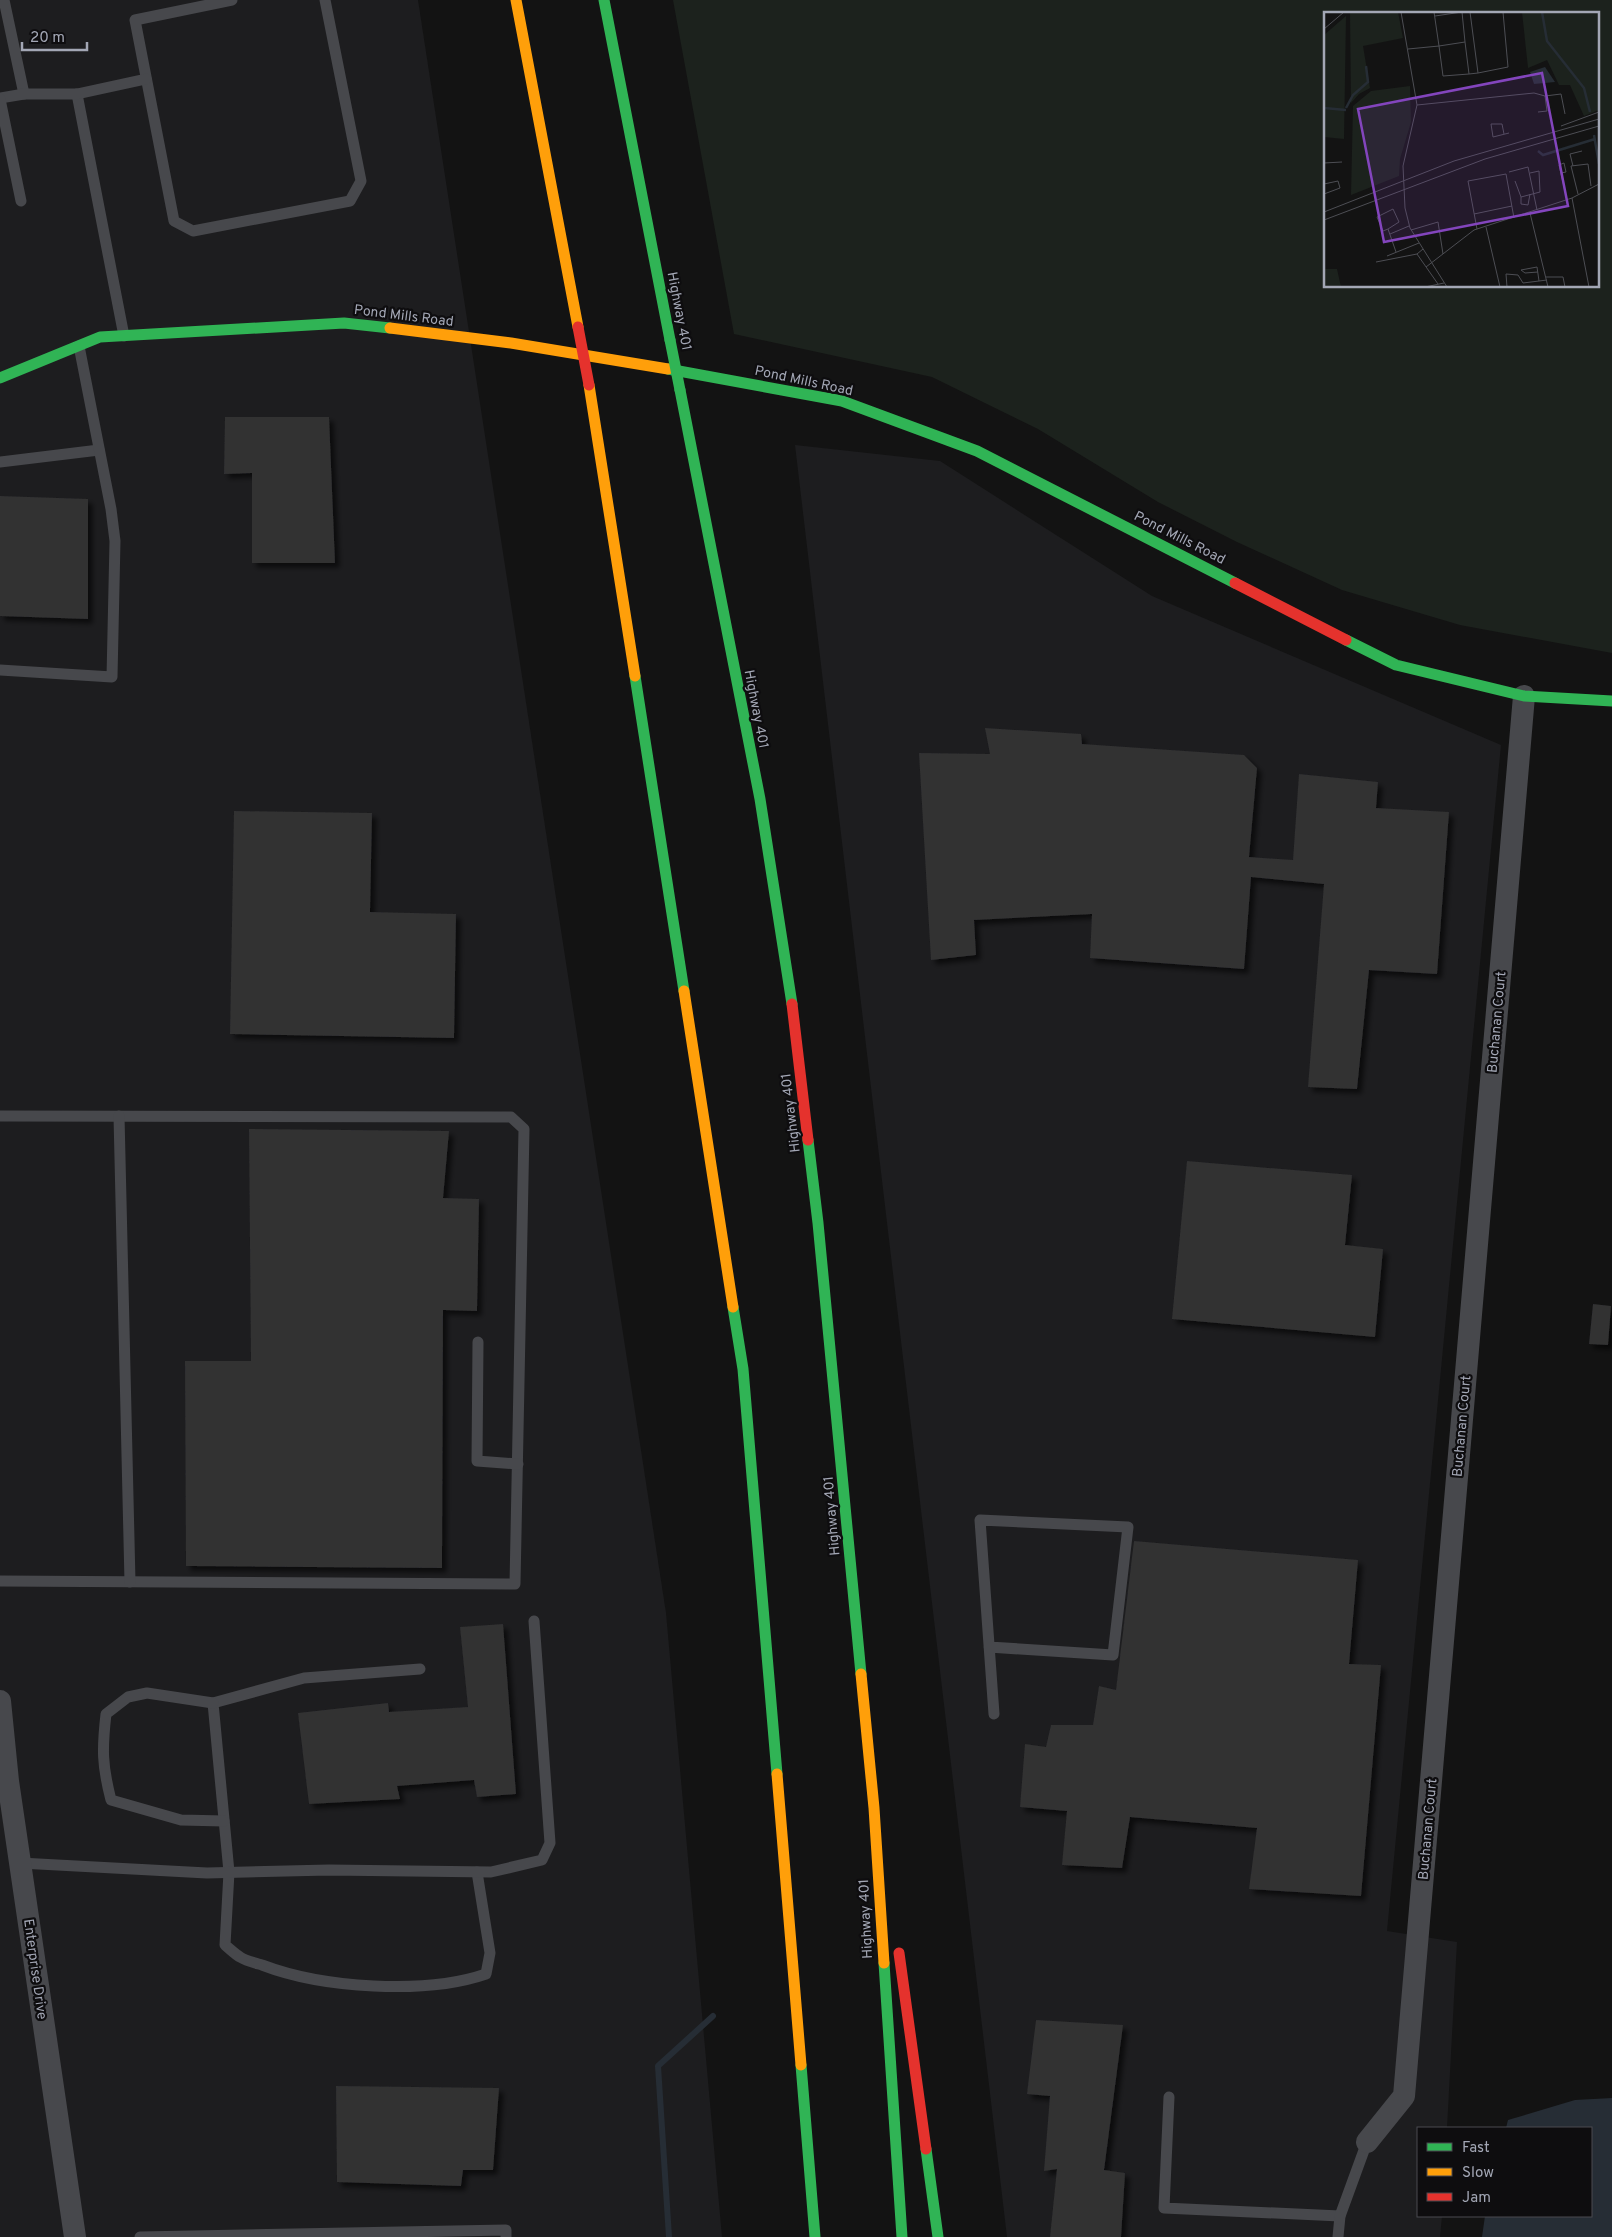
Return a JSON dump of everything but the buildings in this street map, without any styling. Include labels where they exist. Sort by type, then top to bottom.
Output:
[{"type":"main road","points":[[516,0],[589,385],[742,1369],[815,2237]]},
{"type":"main road","name":"Highway 401","points":[[604,0],[760,799],[792,1004],[818,1223],[874,1808],[902,2237]]},
{"type":"main road","name":"Pond Mills Road","points":[[0,378],[100,337],[344,323],[511,343],[706,375],[842,401],[977,451],[1396,664],[1524,696],[1612,701]]},
{"type":"main road","points":[[874,1808],[892,1915]]},
{"type":"main road","points":[[897,1944],[938,2237]]},
{"type":"street","name":"Buchanan Court","points":[[1367,2142],[1404,2096],[1524,696]]},
{"type":"street","name":"Enterprise Drive","points":[[0,1701],[4,1781],[20,1863],[75,2237]]},
{"type":"lane","points":[[4,0],[24,94]]},
{"type":"lane","points":[[232,0],[135,20],[174,221],[193,231],[350,201],[361,181],[325,0]]},
{"type":"lane","points":[[21,201],[0,99],[24,94],[77,94],[146,79]]},
{"type":"lane","points":[[77,94],[124,336]]},
{"type":"lane","points":[[0,670],[112,677],[115,541],[79,346]]},
{"type":"lane","points":[[0,462],[99,450]]},
{"type":"lane","points":[[0,1116],[511,1117],[524,1129],[515,1584],[0,1581]]},
{"type":"lane","points":[[119,1116],[130,1582]]},
{"type":"lane","points":[[478,1342],[477,1461],[518,1464]]},
{"type":"lane","points":[[989,1647],[1113,1655],[1128,1527],[980,1520],[989,1647],[994,1714]]},
{"type":"lane","points":[[20,1863],[229,1872],[329,1870],[491,1872],[542,1860],[550,1842],[534,1621]]},
{"type":"lane","points":[[224,1821],[181,1820],[111,1800],[103,1765],[102,1748],[106,1714],[128,1697],[147,1693],[212,1703],[304,1678],[420,1669]]},
{"type":"lane","points":[[212,1703],[229,1872],[226,1945],[241,1958],[283,1974],[334,1983],[425,1986],[471,1980],[486,1974],[490,1953],[477,1872]]},
{"type":"lane","points":[[1170,2097],[1164,2208],[1340,2216]]},
{"type":"lane","points":[[1338,2237],[1340,2216],[1367,2142]]},
{"type":"lane","points":[[140,2237],[403,2234],[506,2230],[506,2237]]},
{"type":"shaded area","points":[[0,0],[418,0],[666,1613],[722,2237],[0,2237]]},
{"type":"shaded area","points":[[673,0],[1612,0],[1612,653],[1460,625],[1342,590],[1237,542],[1158,502],[1038,429],[932,377],[734,334]]},
{"type":"shaded area","points":[[795,445],[940,461],[1152,596],[1501,745],[1387,1931],[1457,1942],[1447,2127],[1417,2127],[1417,2217],[1442,2217],[1440,2237],[1007,2237]]},
{"type":"shaded area","points":[[1612,2098],[1612,2237],[1482,2237],[1485,2217],[1592,2217],[1592,2127],[1506,2127],[1508,2120],[1575,2100]]},
{"type":"waterway","points":[[669,2237],[658,2066],[713,2016]]},
{"type":"traffic: fast","points":[[604,0],[670,340]]},
{"type":"traffic: fast","points":[[0,378],[100,337],[344,323],[390,328]]},
{"type":"traffic: fast","points":[[670,340],[680,390]]},
{"type":"traffic: fast","points":[[668,369],[842,401],[977,451],[1235,583]]},
{"type":"traffic: fast","points":[[680,390],[760,799],[792,1004]]},
{"type":"traffic: fast","points":[[1346,640],[1396,665],[1524,696],[1612,701]]},
{"type":"traffic: fast","points":[[635,676],[684,991]]},
{"type":"traffic: fast","points":[[808,1140],[818,1223],[861,1674]]},
{"type":"traffic: fast","points":[[733,1307],[743,1369],[777,1774]]},
{"type":"traffic: fast","points":[[884,1963],[902,2237]]},
{"type":"traffic: fast","points":[[801,2065],[815,2237]]},
{"type":"traffic: fast","points":[[926,2149],[938,2237]]},
{"type":"traffic: slow","points":[[516,0],[578,327]]},
{"type":"traffic: slow","points":[[390,328],[511,343],[668,369]]},
{"type":"traffic: slow","points":[[589,385],[635,676]]},
{"type":"traffic: slow","points":[[684,991],[733,1307]]},
{"type":"traffic: slow","points":[[861,1674],[874,1808],[884,1963]]},
{"type":"traffic: slow","points":[[777,1774],[801,2065]]},
{"type":"traffic: jam","points":[[578,327],[589,385]]},
{"type":"traffic: jam","points":[[1235,583],[1346,640]]},
{"type":"traffic: jam","points":[[792,1004],[808,1140]]},
{"type":"traffic: jam","points":[[899,1953],[926,2149]]}]
